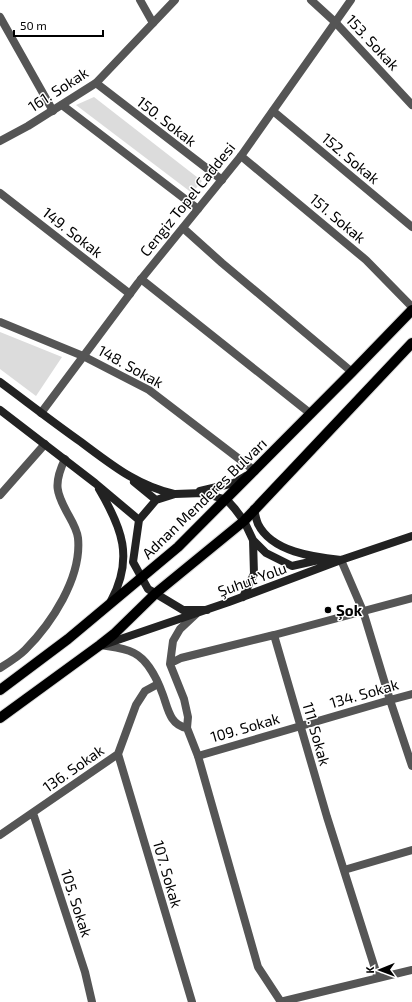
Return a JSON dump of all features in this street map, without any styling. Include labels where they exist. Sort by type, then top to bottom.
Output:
[{"type":"main road","name":"Adnan Menderes Bulvarı","points":[[0,690],[68,639],[178,547],[227,500],[412,310]]},
{"type":"main road","points":[[0,718],[114,634],[156,593],[244,521],[412,343]]},
{"type":"main road","points":[[0,382],[126,475],[156,500]]},
{"type":"main road","points":[[0,410],[65,459],[139,520]]},
{"type":"main road","points":[[192,493],[234,483],[255,471]]},
{"type":"main road","points":[[126,475],[157,490],[175,494]]},
{"type":"main road","points":[[95,483],[108,504],[123,543],[124,560],[121,580],[109,605]]},
{"type":"main road","points":[[207,610],[183,610],[148,589],[133,562],[139,520],[156,500],[175,494],[203,493],[227,500],[244,521],[253,540],[266,553],[292,566],[328,558]]},
{"type":"main road","points":[[254,509],[258,523],[264,533],[278,544],[296,552],[341,560]]},
{"type":"main road","name":"Şuhut Yolu","points":[[100,645],[207,610],[341,560],[412,536]]},
{"type":"main road","points":[[243,597],[254,574],[253,540]]},
{"type":"street","points":[[140,0],[153,23]]},
{"type":"street","name":"161. Sokak","points":[[0,141],[53,111],[96,83],[175,0]]},
{"type":"street","name":"153. Sokak","points":[[311,0],[335,22],[412,105]]},
{"type":"street","name":"Cengiz Topel Caddesi","points":[[41,413],[141,279],[241,156],[351,0]]},
{"type":"street","points":[[0,17],[53,111]]},
{"type":"street","name":"150. Sokak","points":[[96,83],[222,180]]},
{"type":"street","points":[[62,105],[198,209]]},
{"type":"street","name":"152. Sokak","points":[[273,111],[412,227]]},
{"type":"street","name":"151. Sokak","points":[[241,156],[366,260],[412,307]]},
{"type":"street","name":"149. Sokak","points":[[0,192],[130,294]]},
{"type":"street","points":[[183,228],[222,263],[352,372]]},
{"type":"street","points":[[141,279],[311,414]]},
{"type":"street","name":"148. Sokak","points":[[0,322],[83,356],[149,390],[255,471]]},
{"type":"street","points":[[0,495],[45,444]]},
{"type":"street","points":[[0,668],[23,652],[42,631],[57,608],[72,580],[77,564],[78,538],[74,525],[62,503],[56,485],[58,472],[65,459]]},
{"type":"street","points":[[341,560],[363,611],[412,766]]},
{"type":"street","points":[[175,661],[412,598]]},
{"type":"street","points":[[197,613],[180,629],[174,642],[170,656],[170,664],[186,708],[188,717],[187,728],[198,756],[258,967],[281,1002],[412,970]]},
{"type":"street","name":"111. Sokak","points":[[274,635],[300,726],[378,978]]},
{"type":"street","points":[[100,645],[118,647],[134,653],[147,663],[163,694],[170,716],[180,727],[187,728]]},
{"type":"street","name":"136. Sokak","points":[[0,836],[118,754],[136,705],[145,691],[158,684]]},
{"type":"street","name":"134. Sokak","points":[[300,726],[412,694]]},
{"type":"street","name":"109. Sokak","points":[[198,756],[300,726]]},
{"type":"street","name":"107. Sokak","points":[[118,754],[192,1002]]},
{"type":"street","name":"105. Sokak","points":[[33,813],[85,972],[92,1002]]},
{"type":"street","points":[[344,870],[412,850]]},
{"type":"shaded area","points":[[94,97],[202,181],[192,193],[76,105]]},
{"type":"shaded area","points":[[0,332],[62,357],[36,396],[0,369]]},
{"type":"place","name":"Şok","points":[[328,610]]}]
